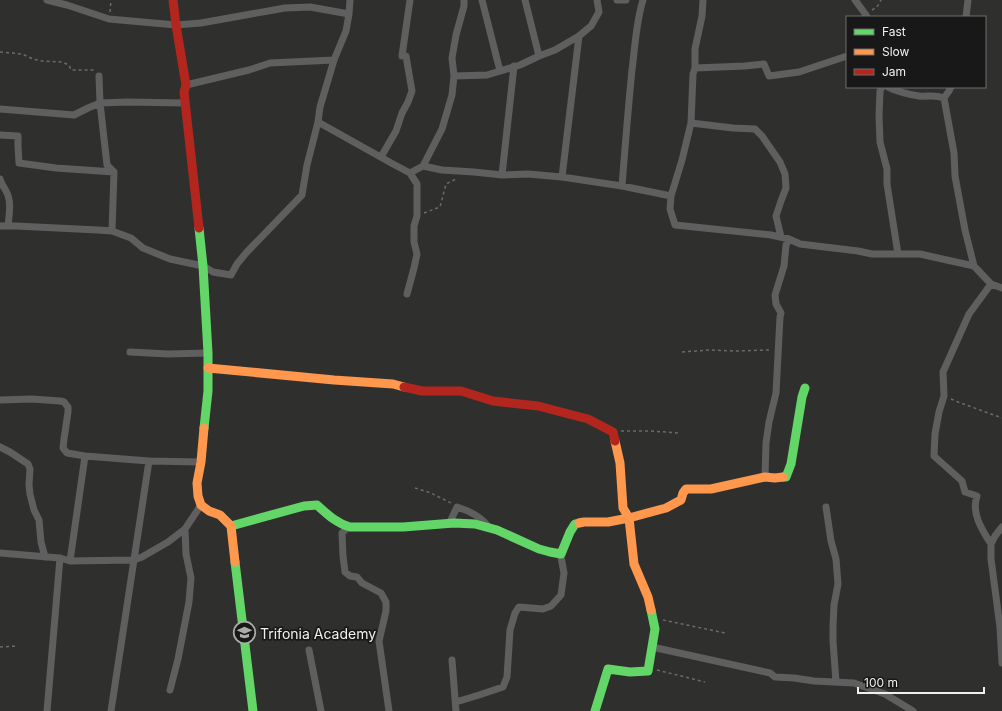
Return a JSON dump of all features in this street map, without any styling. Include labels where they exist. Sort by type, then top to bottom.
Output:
[{"type":"street","points":[[47,0],[109,19],[176,25],[201,23],[285,8],[310,7],[349,14]]},
{"type":"street","points":[[173,0],[186,84],[184,92],[203,266],[208,353],[208,391],[201,462],[197,483],[198,496],[201,505],[209,511],[220,515],[231,526],[252,711]]},
{"type":"street","points":[[0,226],[112,231],[131,238],[143,248],[170,259],[203,266],[213,272],[231,275],[237,264],[246,253],[302,195],[320,107],[334,60],[346,31],[350,0]]},
{"type":"street","points":[[381,158],[396,131],[412,91],[406,56],[402,56],[410,0]]},
{"type":"street","points":[[423,166],[442,129],[452,95],[454,76],[452,58],[456,35],[464,6],[464,0]]},
{"type":"street","points":[[482,0],[500,71]]},
{"type":"street","points":[[525,0],[539,56]]},
{"type":"street","points":[[454,76],[487,75],[520,65],[555,50],[579,36],[591,26],[599,12],[597,0]]},
{"type":"street","points":[[616,0],[626,0]]},
{"type":"street","points":[[622,186],[633,63],[643,0]]},
{"type":"street","points":[[703,0],[702,16],[695,49],[691,123],[671,196],[670,209],[675,225],[771,235],[789,239],[800,244],[872,254],[920,254],[974,266]]},
{"type":"street","points":[[855,0],[866,16]]},
{"type":"street","points":[[966,16],[968,0]]},
{"type":"street","points":[[562,177],[579,36]]},
{"type":"street","points":[[695,68],[764,64],[769,76],[799,72],[846,56]]},
{"type":"street","points":[[186,84],[249,70],[270,63],[334,60]]},
{"type":"street","points":[[502,175],[514,66]]},
{"type":"street","points":[[99,76],[100,103],[107,165],[114,172],[112,231]]},
{"type":"street","points":[[882,88],[880,91],[879,116],[880,142],[886,169],[898,254]]},
{"type":"street","points":[[890,88],[918,96],[936,96],[944,98]]},
{"type":"street","points":[[944,98],[951,88]]},
{"type":"street","points":[[944,98],[954,153],[955,176],[965,230],[974,266],[990,284],[1002,288]]},
{"type":"street","points":[[0,109],[74,115],[100,103],[185,103]]},
{"type":"street","points":[[318,122],[381,158],[410,172],[417,184],[417,216],[414,226],[416,254],[414,268],[406,294]]},
{"type":"street","points":[[691,123],[755,129],[762,136],[780,162],[785,174],[786,188],[776,216],[781,237]]},
{"type":"street","points":[[0,135],[18,136],[19,163],[56,168],[114,172]]},
{"type":"street","points":[[410,172],[423,166],[442,170],[502,175],[528,174],[562,177],[622,186],[671,196]]},
{"type":"street","points":[[0,179],[1,184],[7,192],[10,202],[8,226]]},
{"type":"street","points":[[765,477],[766,443],[776,393],[781,313],[776,304],[775,295],[784,266],[786,245],[789,239]]},
{"type":"street","points":[[990,284],[969,314],[943,372],[944,396],[935,434],[934,456],[962,481],[965,492],[977,496],[975,503],[976,514],[981,530],[991,544]]},
{"type":"street","points":[[130,352],[168,354],[208,353]]},
{"type":"street","points":[[208,368],[393,384],[422,391],[461,391],[493,401],[538,406],[588,420],[613,432],[620,463],[623,508],[629,518],[634,564],[648,597],[655,629],[648,670],[630,672],[608,669],[595,711]]},
{"type":"street","points":[[456,702],[479,696],[503,687],[507,677],[510,630],[515,613],[519,607],[543,609],[551,606],[561,595],[564,573],[561,554],[574,524],[584,522],[608,522],[666,508],[681,500],[686,489],[712,490],[765,477],[786,477],[791,464],[802,397],[805,388]]},
{"type":"street","points":[[0,400],[32,399],[64,402],[68,407],[68,412],[63,448],[68,453],[85,456],[150,461],[201,462]]},
{"type":"street","points":[[0,447],[28,464],[30,469],[30,494],[34,510],[39,520],[44,557]]},
{"type":"street","points":[[70,561],[85,456]]},
{"type":"street","points":[[111,711],[150,461]]},
{"type":"street","points":[[0,553],[60,558],[70,561],[134,560],[168,542],[185,529],[201,505]]},
{"type":"street","points":[[231,526],[281,511],[317,505],[337,522],[348,527],[473,524],[488,526],[552,553],[561,554]]},
{"type":"street","points":[[449,524],[458,507],[474,514],[488,526]]},
{"type":"street","points":[[826,507],[831,540],[836,558],[838,584],[834,605],[833,626],[836,682]]},
{"type":"street","points":[[348,527],[342,533],[345,572],[350,576],[357,577],[362,583],[381,593],[386,602],[386,611],[378,641],[389,711]]},
{"type":"street","points":[[1002,527],[991,544],[991,559],[1001,627],[1002,663]]},
{"type":"street","points":[[170,690],[178,659],[189,602],[191,578],[186,554],[185,529]]},
{"type":"street","points":[[47,711],[60,558]]},
{"type":"street","points":[[652,647],[770,673],[775,677],[854,683],[885,694],[912,711]]},
{"type":"street","points":[[309,650],[321,711]]},
{"type":"street","points":[[452,660],[456,711]]},
{"type":"path","points":[[109,19],[111,0]]},
{"type":"path","points":[[866,16],[877,7],[881,0]]},
{"type":"path","points":[[0,52],[22,54],[42,61],[62,62],[69,65],[72,70],[97,70],[99,76]]},
{"type":"path","points":[[417,216],[440,207],[446,184],[458,178],[461,171]]},
{"type":"path","points":[[682,352],[710,350],[778,351]]},
{"type":"path","points":[[944,396],[1002,418]]},
{"type":"path","points":[[613,432],[651,431],[679,433]]},
{"type":"path","points":[[416,488],[431,493],[458,507]]},
{"type":"path","points":[[653,618],[724,633]]},
{"type":"path","points":[[0,647],[18,646]]},
{"type":"path","points":[[648,670],[654,670],[705,682]]},
{"type":"traffic: fast","points":[[199,228],[203,266],[208,353],[208,391],[204,428]]},
{"type":"traffic: fast","points":[[783,477],[786,477],[791,464],[802,397],[805,388]]},
{"type":"traffic: fast","points":[[231,526],[304,506],[317,505],[336,521],[350,527],[403,527],[454,523],[475,524],[497,530],[539,549],[561,554],[570,532],[575,524],[579,523]]},
{"type":"traffic: fast","points":[[235,562],[253,711]]},
{"type":"traffic: fast","points":[[595,711],[608,669],[630,672],[648,671],[655,629],[651,610]]},
{"type":"traffic: slow","points":[[208,368],[393,384],[404,387]]},
{"type":"traffic: slow","points":[[204,428],[201,462],[197,483],[198,496],[201,505],[209,511],[220,515],[231,526],[235,562]]},
{"type":"traffic: slow","points":[[615,441],[620,463],[623,508],[629,518],[634,564],[648,597],[651,610]]},
{"type":"traffic: slow","points":[[579,523],[608,522],[666,508],[681,500],[686,489],[711,489],[765,477],[783,477]]},
{"type":"traffic: jam","points":[[173,0],[186,85],[184,92],[199,228]]},
{"type":"traffic: jam","points":[[404,387],[422,391],[461,391],[493,401],[538,406],[588,419],[613,432],[615,441]]},
{"type":"place","name":"Trifonia Academy","points":[[245,633]]}]
